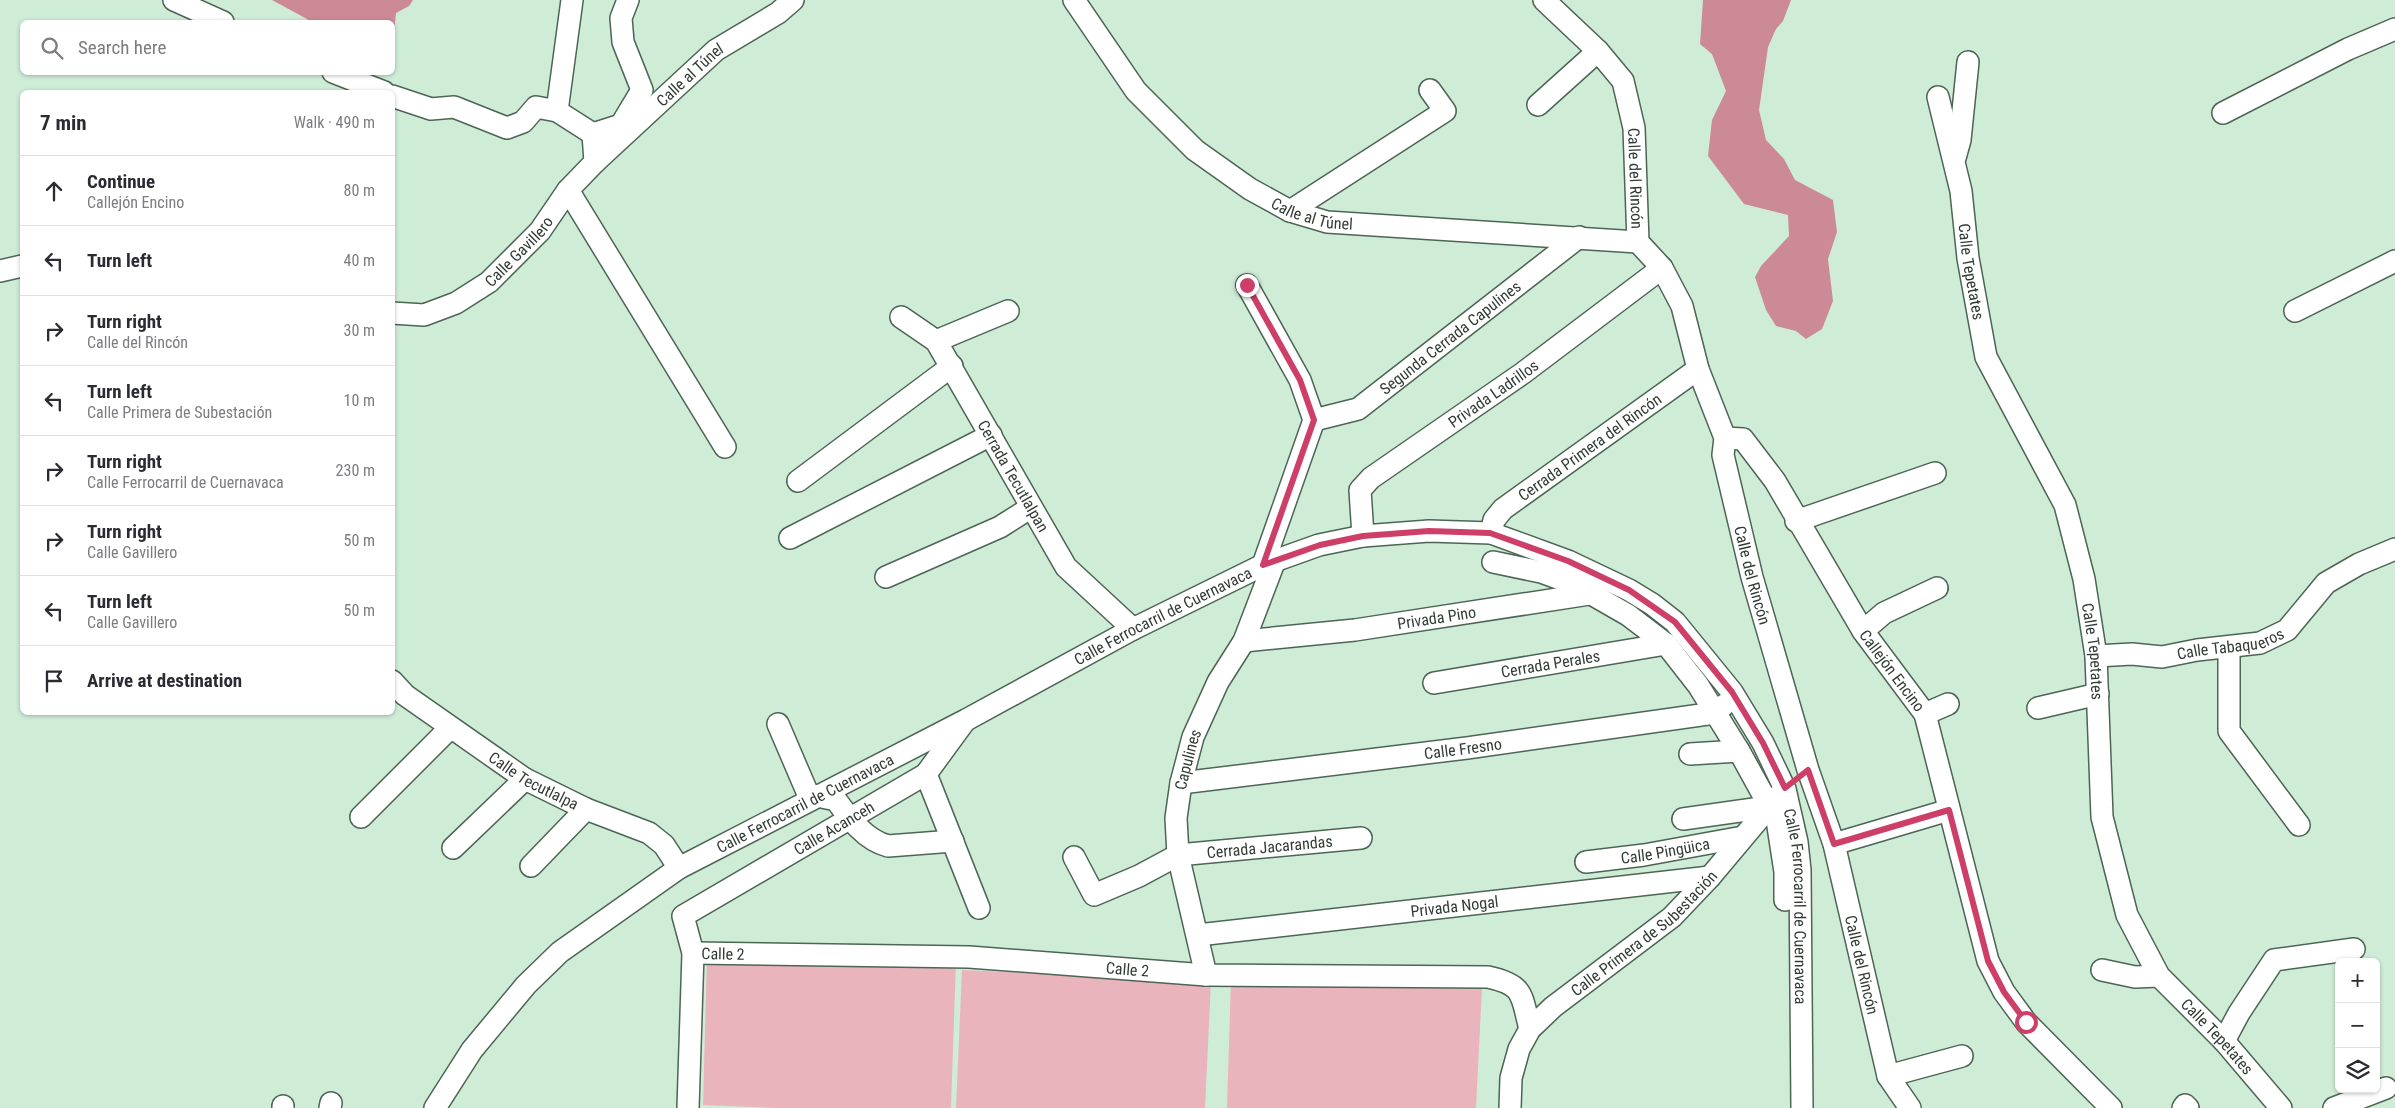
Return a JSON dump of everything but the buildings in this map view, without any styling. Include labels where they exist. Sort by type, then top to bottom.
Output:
[{"type":"street","points":[[174,0],[219,20]]},
{"type":"street","points":[[557,111],[572,0]]},
{"type":"street","points":[[593,134],[621,125],[642,90],[623,42],[621,18],[628,0]]},
{"type":"street","name":"Calle al Túnel","points":[[595,162],[716,50],[778,13],[793,0]]},
{"type":"street","name":"Calle al Túnel","points":[[1074,0],[1136,91],[1194,150],[1250,189],[1290,211],[1327,222],[1638,242]]},
{"type":"street","name":"Calle del Rincón","points":[[1544,0],[1598,51],[1623,81],[1634,128],[1638,242],[1662,268],[1682,306],[1698,369],[1724,438],[1723,455],[1752,577],[1808,770],[1834,844],[1888,1076],[1910,1108]]},
{"type":"street","points":[[2223,113],[2348,49],[2395,29]]},
{"type":"street","points":[[1538,105],[1598,51]]},
{"type":"street","name":"Calle Tepetates","points":[[1954,163],[1960,140],[1968,62]]},
{"type":"street","points":[[341,75],[379,90]]},
{"type":"street","points":[[1290,211],[1446,110],[1430,90]]},
{"type":"street","points":[[395,97],[431,109],[454,107],[507,128],[523,122],[536,107],[557,111],[593,134]]},
{"type":"street","name":"Calle Tepetates","points":[[1938,97],[1961,191],[1968,258],[1986,357],[2065,505],[2084,579],[2096,656],[2102,817],[2127,915],[2159,976],[2224,1041],[2281,1108]]},
{"type":"street","points":[[593,134],[595,162]]},
{"type":"street","name":"Calle Gavillero","points":[[395,312],[424,315],[456,303],[488,282],[540,231],[568,190],[595,162]]},
{"type":"street","points":[[568,190],[725,447]]},
{"type":"street","name":"Segunda Cerrada Capulines","points":[[1314,420],[1358,409],[1580,237]]},
{"type":"street","points":[[2295,310],[2395,261]]},
{"type":"street","points":[[0,271],[20,266]]},
{"type":"street","name":"Privada Ladrillos","points":[[1363,536],[1360,490],[1371,478],[1523,373],[1662,268]]},
{"type":"street","points":[[1247,285],[1300,380],[1314,420],[1269,562]]},
{"type":"street","points":[[936,340],[1008,310]]},
{"type":"street","name":"Cerrada Tecutlalpan","points":[[902,317],[936,340],[991,435],[1030,508],[1066,567],[1133,629]]},
{"type":"street","points":[[798,481],[952,366]]},
{"type":"street","name":"Cerrada Primera del Rincón","points":[[1490,533],[1494,520],[1503,509],[1698,369]]},
{"type":"street","points":[[790,538],[991,435]]},
{"type":"street","name":"Callejón Encino","points":[[1724,438],[1743,439],[1775,481],[1796,521],[1863,631],[1925,714],[1988,961],[2004,992],[2026,1022],[2111,1108]]},
{"type":"street","points":[[1796,521],[1935,473]]},
{"type":"street","points":[[886,577],[1000,527],[1030,508]]},
{"type":"street","name":"Calle Ferrocarril de Cuernavaca","points":[[435,1108],[472,1050],[526,984],[560,952],[679,868],[966,720],[1133,629],[1269,562],[1320,545],[1363,536],[1429,531],[1490,533],[1568,561],[1629,590],[1675,622],[1732,692],[1763,743],[1785,788],[1797,842],[1800,870],[1802,1108]]},
{"type":"street","name":"Calle Tabaqueros","points":[[2096,656],[2132,654],[2162,657],[2197,650],[2229,648],[2260,643],[2274,638],[2287,630],[2326,583],[2359,564],[2395,548]]},
{"type":"street","name":"Capulines","points":[[1206,975],[1178,855],[1176,818],[1181,783],[1194,737],[1218,682],[1244,641],[1269,562]]},
{"type":"street","name":"Calle Ferrocarril de Cuernavaca","points":[[1492,562],[1541,572],[1594,594],[1628,615],[1666,644],[1698,685],[1739,751],[1777,820],[1785,872],[1787,1108]]},
{"type":"street","points":[[1863,631],[1884,613],[1937,588]]},
{"type":"street","name":"Privada Pino","points":[[1244,641],[1355,630],[1629,590]]},
{"type":"street","name":"Cerrada Perales","points":[[1434,683],[1666,644]]},
{"type":"street","points":[[2229,648],[2229,731],[2299,825]]},
{"type":"street","name":"Calle Tecutlalpa","points":[[395,684],[405,695],[450,728],[525,779],[586,809],[649,833],[664,845],[679,868]]},
{"type":"street","points":[[1715,713],[1724,706],[1732,692]]},
{"type":"street","points":[[2038,708],[2098,694]]},
{"type":"street","points":[[1925,714],[1948,704]]},
{"type":"street","name":"Calle Fresno","points":[[1181,783],[1466,748],[1715,713]]},
{"type":"street","name":"Calle Acanceh","points":[[694,953],[683,916],[926,774],[966,720]]},
{"type":"street","points":[[778,724],[808,794],[836,800],[850,819],[879,843],[888,846],[953,841]]},
{"type":"street","points":[[361,817],[450,728]]},
{"type":"street","points":[[1690,754],[1739,751]]},
{"type":"street","name":"Calle Primera de Subestación","points":[[1510,1108],[1511,1078],[1518,1049],[1530,1029],[1553,1007],[1672,917],[1710,877],[1785,788],[1808,770]]},
{"type":"street","points":[[926,774],[979,908]]},
{"type":"street","points":[[452,848],[525,779]]},
{"type":"street","points":[[1683,819],[1769,806]]},
{"type":"street","points":[[531,866],[586,809]]},
{"type":"street","points":[[1834,844],[1949,810]]},
{"type":"street","name":"Calle Pingüica","points":[[1586,862],[1644,855],[1742,837]]},
{"type":"street","name":"Cerrada Jacarandas","points":[[1178,855],[1361,838]]},
{"type":"street","points":[[1074,857],[1094,895],[1139,876],[1178,855]]},
{"type":"street","name":"Privada Nogal","points":[[1198,936],[1710,877]]},
{"type":"street","points":[[2224,1041],[2239,1013],[2274,960],[2354,949]]},
{"type":"street","points":[[688,1108],[694,953]]},
{"type":"street","name":"Calle 2","points":[[694,953],[969,957],[1206,975],[1488,977],[1507,981],[1520,992],[1530,1029]]},
{"type":"street","points":[[2102,970],[2135,977],[2159,976]]},
{"type":"street","points":[[1888,1076],[1962,1056]]},
{"type":"street","points":[[2334,1108],[2386,1088]]},
{"type":"street","points":[[2183,1108],[2185,1105],[2188,1108]]},
{"type":"shaded area","points":[[272,0],[413,0],[409,6],[396,13],[395,23],[395,20],[307,19]]},
{"type":"shaded area","points":[[1703,0],[1791,0],[1783,21],[1776,29],[1768,47],[1759,110],[1766,140],[1784,159],[1795,180],[1833,200],[1837,232],[1828,259],[1833,301],[1822,329],[1806,339],[1796,331],[1776,326],[1766,310],[1755,277],[1761,266],[1789,236],[1788,215],[1744,204],[1708,156],[1712,120],[1726,91],[1712,54],[1700,44]]},
{"type":"shaded area","points":[[707,956],[956,961],[951,1108],[775,1108],[703,1105]]},
{"type":"shaded area","points":[[962,970],[1211,981],[1205,1108],[956,1108]]},
{"type":"shaded area","points":[[1231,979],[1482,988],[1476,1108],[1227,1108]]},
{"type":"route","points":[[1247,285],[1300,380],[1314,420],[1263,565],[1320,545],[1363,536],[1429,531],[1490,533],[1568,561],[1629,590],[1652,604],[1675,622],[1732,692],[1763,743],[1785,788],[1808,770],[1834,844],[1949,810],[1988,961],[2004,992],[2026,1022]]}]
